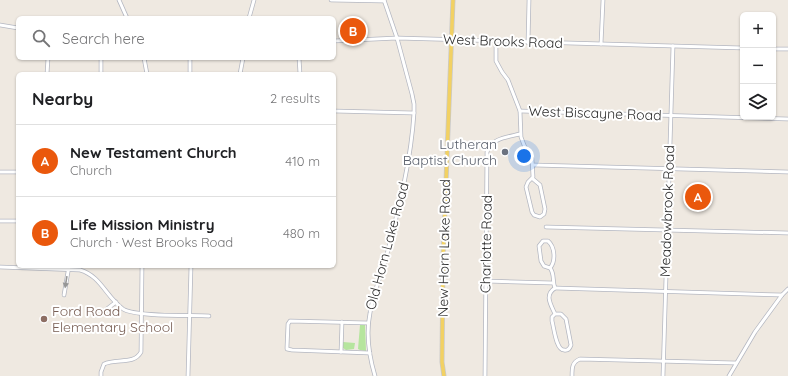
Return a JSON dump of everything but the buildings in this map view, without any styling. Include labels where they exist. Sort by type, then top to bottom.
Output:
[{"type":"main road","name":"New Horn Lake Road","points":[[444,376],[442,362],[443,260],[453,0]]},
{"type":"street","points":[[119,0],[126,16]]},
{"type":"street","points":[[250,16],[254,0]]},
{"type":"street","points":[[331,0],[384,0]]},
{"type":"street","name":"Old Horn Lake Road","points":[[375,376],[370,352],[368,323],[370,309],[387,255],[403,190],[414,113],[413,99],[397,38],[384,0]]},
{"type":"street","points":[[528,43],[529,0]]},
{"type":"street","points":[[602,44],[603,0]]},
{"type":"street","points":[[0,25],[16,28]]},
{"type":"street","name":"West Brooks Road","points":[[336,41],[397,38],[528,43],[740,48]]},
{"type":"street","points":[[496,42],[496,61],[508,80],[520,111],[520,134],[534,165],[533,178],[527,183],[526,188],[532,213],[536,216],[541,216],[545,213],[545,208],[539,184],[533,178]]},
{"type":"street","name":"Meadowbrook Road","points":[[663,376],[666,230],[673,46]]},
{"type":"street","points":[[776,49],[788,49]]},
{"type":"street","points":[[47,72],[48,60]]},
{"type":"street","points":[[101,60],[101,72]]},
{"type":"street","points":[[144,60],[147,72]]},
{"type":"street","points":[[190,60],[190,72]]},
{"type":"street","points":[[240,72],[243,60]]},
{"type":"street","points":[[298,60],[300,72]]},
{"type":"street","name":"West Biscayne Road","points":[[520,111],[788,119]]},
{"type":"street","points":[[336,112],[414,113]]},
{"type":"street","name":"Charlotte Road","points":[[485,376],[488,150],[490,145],[497,140],[520,134]]},
{"type":"street","points":[[534,165],[788,172]]},
{"type":"street","points":[[0,172],[16,172]]},
{"type":"street","points":[[0,220],[16,221]]},
{"type":"street","points":[[546,227],[788,234]]},
{"type":"street","points":[[550,268],[554,261],[552,245],[548,241],[543,241],[538,246],[541,261],[544,266],[550,268],[553,274],[553,283],[555,288]]},
{"type":"street","points":[[0,267],[16,267]]},
{"type":"street","points":[[64,295],[68,268]]},
{"type":"street","points":[[72,268],[91,275],[98,280],[116,302],[127,311],[141,314],[209,316]]},
{"type":"street","points":[[101,376],[104,364],[110,361],[134,360],[141,352],[142,268]]},
{"type":"street","points":[[188,376],[191,268]]},
{"type":"street","points":[[486,281],[553,283]]},
{"type":"street","points":[[555,314],[561,314],[566,319],[571,346],[565,350],[560,349],[558,346],[552,320],[555,314],[549,298],[550,292],[555,288],[782,295]]},
{"type":"street","points":[[729,376],[755,332],[788,289]]},
{"type":"street","points":[[103,312],[116,302]]},
{"type":"street","points":[[368,323],[289,322],[287,349],[370,352]]},
{"type":"street","points":[[341,352],[342,322]]},
{"type":"street","points":[[572,376],[572,365],[580,359],[736,363]]},
{"type":"green space","points":[[360,325],[365,325],[366,351],[358,349]]},
{"type":"green space","points":[[343,342],[355,343],[354,349],[346,350],[343,348]]},
{"type":"place","name":"Life Mission Ministry","points":[[353,31]]},
{"type":"place","name":"Lutheran Baptist Church","points":[[505,152]]},
{"type":"place","name":"New Testament Church","points":[[698,197]]},
{"type":"place","name":"Ford Road Elementary School","points":[[44,319]]}]
